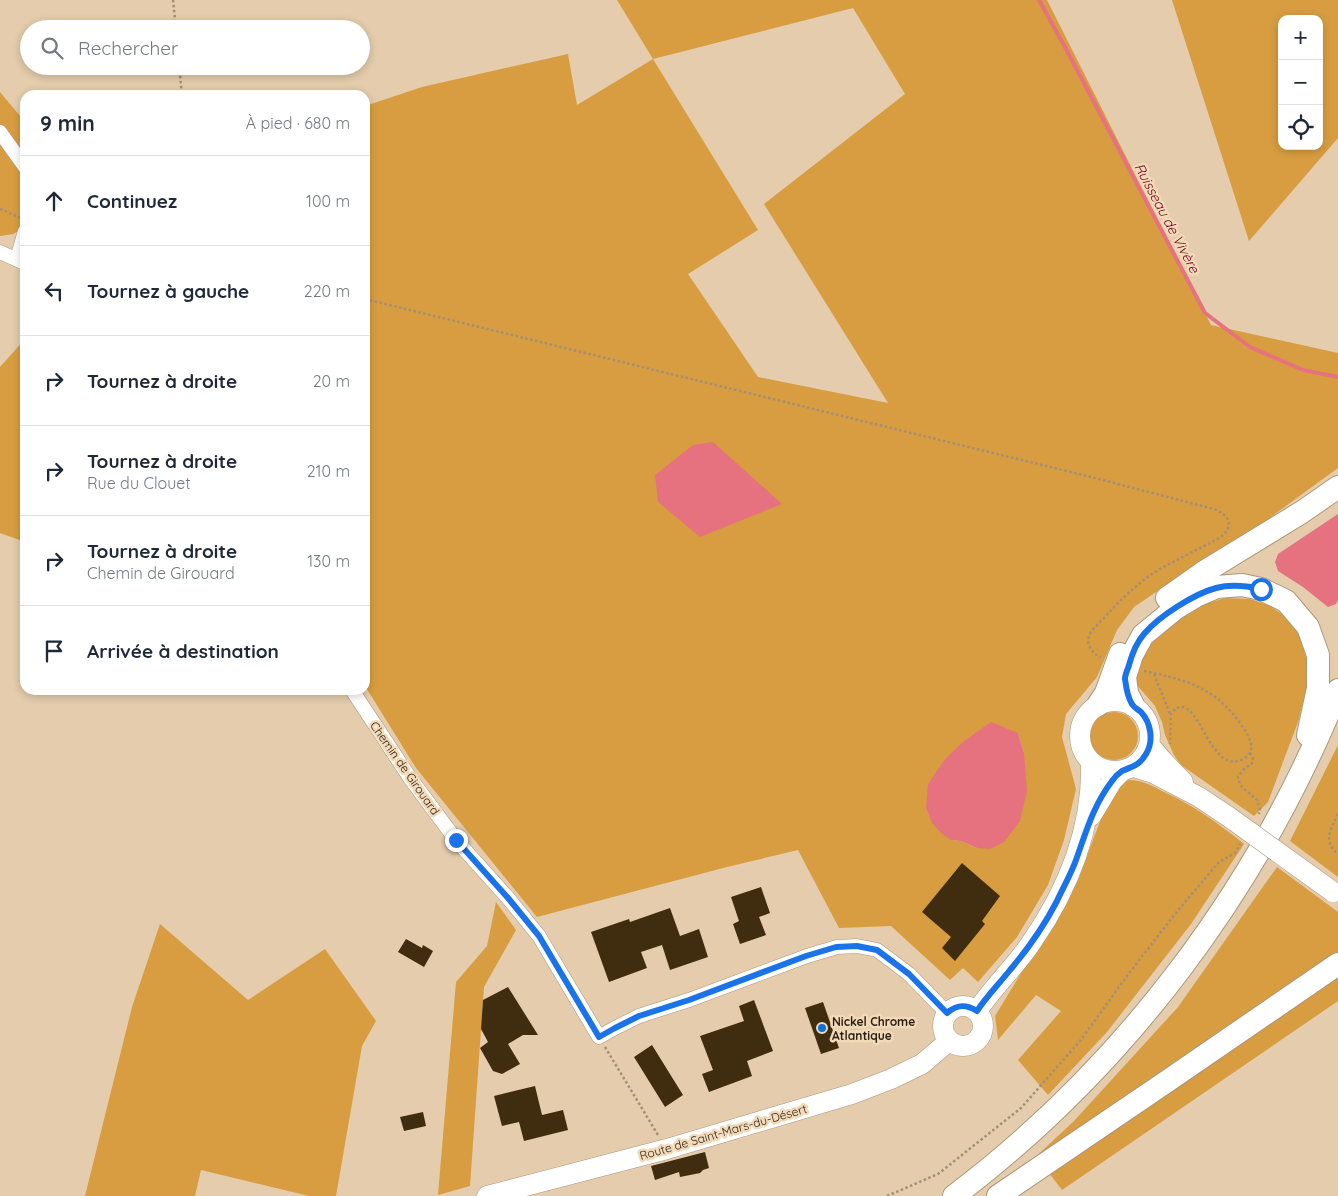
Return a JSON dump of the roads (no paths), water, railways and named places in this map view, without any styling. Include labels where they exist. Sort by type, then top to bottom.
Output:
[{"type":"main road","points":[[1336,894],[1229,817],[1153,773],[1128,769],[1111,771],[1100,768],[1091,762],[1084,753],[1080,732],[1083,721],[1106,693],[1122,648],[1132,627],[1153,607],[1204,572],[1302,512],[1338,487]]},
{"type":"main road","points":[[954,1196],[1039,1125],[1101,1063],[1133,1027],[1188,958],[1229,900],[1253,842],[1265,827],[1310,729],[1318,688],[1318,655],[1308,626],[1286,601],[1261,589],[1242,585],[1217,587],[1196,596],[1176,608],[1143,635],[1132,655],[1125,677],[1127,692],[1133,705]]},
{"type":"main road","points":[[1253,842],[1285,806],[1310,757],[1338,690]]},
{"type":"main road","points":[[1084,832],[1093,811],[1112,781],[1141,761],[1150,746],[1150,729],[1141,711],[1133,705],[1121,701],[1110,701],[1098,705]]},
{"type":"main road","points":[[973,1196],[1060,1122],[1120,1060],[1177,993],[1214,943],[1260,874],[1299,804],[1338,721]]},
{"type":"main road","points":[[1150,746],[1199,798]]},
{"type":"main road","points":[[977,1011],[988,994],[1031,943],[1051,910],[1075,862],[1089,811],[1092,777],[1091,762]]},
{"type":"main road","points":[[998,1196],[1338,964]]},
{"type":"main road","points":[[958,1006],[965,1006],[977,1011],[983,1022],[983,1029],[978,1041],[966,1046],[954,1045],[948,1041],[943,1030],[944,1018],[947,1013],[958,1006]]},
{"type":"main road","name":"Route de Saint-Mars-du-Désert","points":[[487,1196],[667,1149],[852,1094],[891,1079],[922,1064],[948,1041]]},
{"type":"street","points":[[0,132],[20,160]]},
{"type":"street","points":[[0,252],[20,261]]},
{"type":"street","name":"Chemin de Girouard","points":[[355,695],[410,778],[456,840],[539,936],[599,1037],[639,1016],[836,947],[857,946],[877,950],[909,974],[947,1013]]},
{"type":"waterway","name":"Ruisseau de Vivère","points":[[1039,0],[1205,313],[1250,347],[1303,370],[1338,377]]},
{"type":"place","name":"Nickel Chrome Atlantique","points":[[822,1028]]}]
